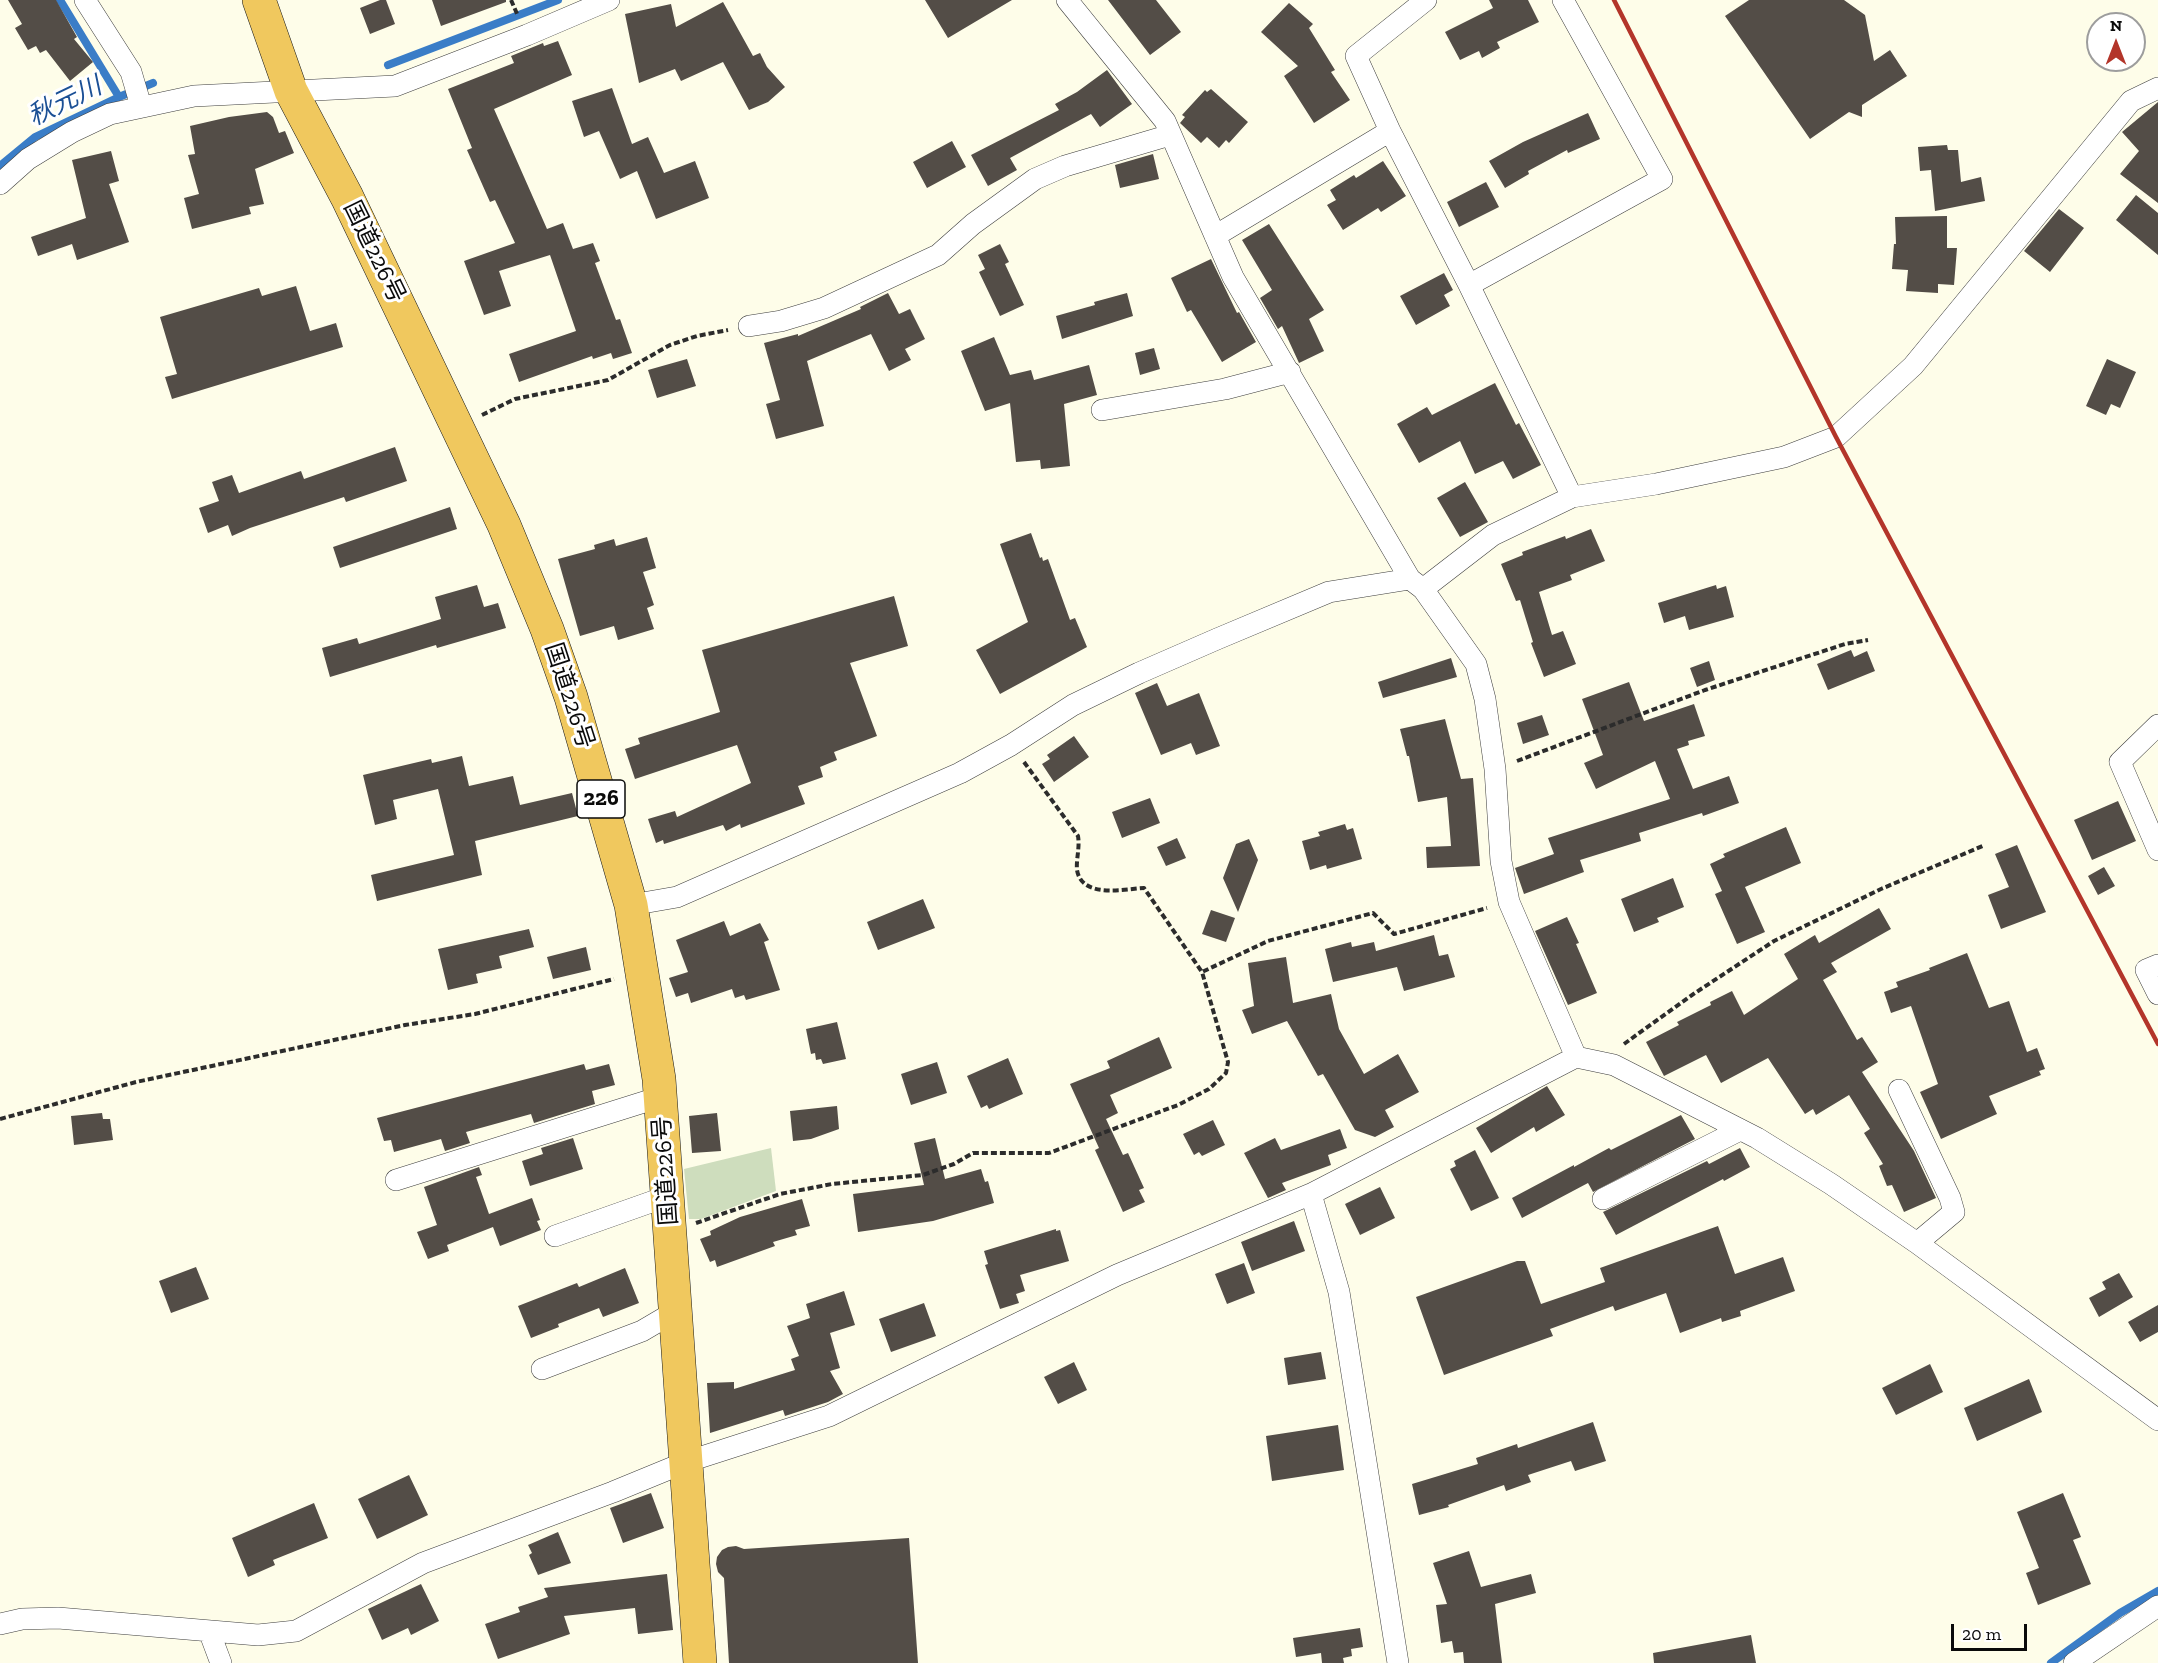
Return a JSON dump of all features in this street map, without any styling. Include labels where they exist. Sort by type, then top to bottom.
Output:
[{"type":"highway","name":"国道226号","points":[[259,0],[291,91],[347,197],[504,525],[547,628],[571,697],[632,905],[660,1097],[700,1663]]},
{"type":"street","points":[[85,0],[131,72],[141,104]]},
{"type":"street","points":[[0,184],[28,159],[72,132],[110,114],[141,104],[194,96],[395,86],[527,35],[609,0]]},
{"type":"street","points":[[1067,0],[1165,120],[1233,277],[1416,584],[1476,664],[1485,699],[1495,769],[1501,861],[1509,902],[1576,1057]]},
{"type":"street","points":[[1426,0],[1356,56],[1390,131],[1469,285],[1572,497]]},
{"type":"street","points":[[1469,285],[1662,179],[1563,0]]},
{"type":"street","points":[[632,905],[677,897],[960,773],[1011,745],[1073,705],[1139,673],[1329,591],[1416,584],[1493,535],[1572,497],[1656,484],[1784,457],[1836,437],[1913,366],[2131,101],[2158,88]]},
{"type":"street","points":[[1215,236],[1390,131]]},
{"type":"street","points":[[749,326],[781,321],[824,308],[938,255],[992,209],[1035,179],[1065,166],[1170,135]]},
{"type":"street","points":[[1102,410],[1225,389],[1290,372]]},
{"type":"street","points":[[2158,724],[2120,762],[2158,850]]},
{"type":"street","points":[[2158,965],[2146,970],[2158,994]]},
{"type":"street","points":[[0,1624],[22,1619],[58,1618],[258,1635],[296,1631],[423,1563],[613,1492],[686,1462],[830,1416],[1117,1275],[1311,1194],[1576,1057],[1614,1065],[1740,1130],[1831,1184],[1917,1243],[2158,1420]]},
{"type":"street","points":[[1899,1090],[1950,1198],[1954,1212],[1917,1243]]},
{"type":"street","points":[[396,1180],[660,1097]]},
{"type":"street","points":[[1603,1199],[1740,1130]]},
{"type":"street","points":[[1311,1194],[1339,1292],[1398,1663]]},
{"type":"street","points":[[555,1236],[668,1196]]},
{"type":"street","points":[[542,1369],[642,1331],[676,1311]]},
{"type":"street","points":[[2074,1663],[2158,1606]]},
{"type":"street","points":[[209,1631],[220,1663]]},
{"type":"path","points":[[511,0],[514,9]]},
{"type":"path","points":[[457,427],[515,399],[608,380],[670,345],[697,336],[749,326]]},
{"type":"path","points":[[1495,769],[1705,690],[1845,644],[1868,640]]},
{"type":"path","points":[[670,1232],[780,1194],[832,1184],[923,1174],[954,1164],[973,1154],[1049,1154],[1178,1106],[1209,1089],[1227,1073],[1228,1062],[1202,972],[1144,888],[1096,890],[1086,886],[1077,871],[1080,847],[1078,836],[1011,745]]},
{"type":"path","points":[[1614,1065],[1617,1049],[1695,993],[1774,941],[1881,889],[1985,845]]},
{"type":"path","points":[[1202,972],[1268,941],[1373,912],[1394,934],[1509,902]]},
{"type":"path","points":[[0,1119],[136,1082],[405,1025],[476,1014],[643,972]]},
{"type":"green space","points":[[771,1148],[776,1191],[701,1219],[689,1219],[684,1169]]},
{"type":"building","points":[[8,0],[56,0],[77,37],[74,39],[93,62],[70,81],[46,50],[40,53],[36,46],[28,50],[15,28],[22,24]]},
{"type":"building","points":[[386,0],[395,24],[370,34],[360,8]]},
{"type":"building","points":[[432,0],[506,0],[506,2],[441,26]]},
{"type":"building","points":[[925,0],[1012,0],[948,38]]},
{"type":"building","points":[[1108,0],[1156,0],[1181,32],[1150,55]]},
{"type":"building","points":[[1489,0],[1528,0],[1539,22],[1497,42],[1500,48],[1482,58],[1479,51],[1460,60],[1445,32],[1493,8]]},
{"type":"building","points":[[1749,0],[1844,0],[1865,15],[1874,61],[1890,50],[1907,76],[1862,105],[1862,117],[1849,112],[1810,139],[1725,16]]},
{"type":"building","points":[[723,2],[753,56],[760,53],[767,67],[785,87],[768,102],[749,110],[723,62],[681,81],[675,69],[639,83],[625,14],[671,4],[676,27]]},
{"type":"building","points":[[1289,3],[1313,24],[1309,28],[1335,70],[1331,72],[1350,100],[1314,123],[1284,76],[1298,66],[1261,32]]},
{"type":"building","points":[[558,41],[572,75],[494,109],[547,229],[563,223],[573,249],[593,243],[600,261],[595,263],[616,320],[620,319],[632,353],[613,359],[611,353],[593,359],[592,356],[519,382],[509,354],[576,331],[550,255],[499,271],[511,306],[484,315],[464,261],[515,243],[495,200],[490,202],[467,150],[472,148],[448,89],[514,63],[511,56],[543,43],[544,46]]},
{"type":"building","points":[[1107,70],[1132,104],[1100,127],[1091,114],[1010,158],[1017,170],[988,186],[971,155],[1059,110],[1055,104],[1077,92]]},
{"type":"building","points":[[612,88],[632,144],[648,137],[664,173],[695,161],[709,198],[656,219],[637,171],[620,179],[599,131],[584,137],[572,101]]},
{"type":"building","points":[[1211,89],[1248,122],[1229,143],[1226,140],[1219,148],[1207,137],[1201,143],[1180,123],[1185,117],[1182,115],[1205,90],[1207,92]]},
{"type":"building","points":[[2158,102],[2158,203],[2120,174],[2139,151],[2122,132]]},
{"type":"building","points":[[267,112],[273,117],[279,133],[285,131],[294,153],[255,169],[264,204],[249,207],[251,214],[192,229],[184,198],[199,194],[188,155],[195,154],[190,126],[229,117]]},
{"type":"building","points":[[1588,113],[1600,139],[1568,153],[1567,150],[1528,171],[1529,174],[1505,188],[1489,161],[1523,142]]},
{"type":"building","points":[[952,141],[966,167],[927,188],[913,162]]},
{"type":"building","points":[[1947,145],[1948,150],[1958,150],[1961,182],[1981,177],[1985,201],[1935,211],[1931,170],[1920,171],[1918,147]]},
{"type":"building","points":[[111,151],[119,181],[109,184],[129,242],[77,260],[72,244],[38,256],[31,237],[86,218],[72,160]]},
{"type":"building","points":[[1153,154],[1159,179],[1120,188],[1115,165]]},
{"type":"building","points":[[1383,161],[1406,196],[1381,212],[1378,208],[1343,230],[1327,205],[1336,200],[1330,190],[1354,175],[1356,178]]},
{"type":"building","points":[[1486,182],[1499,207],[1459,227],[1447,202]]},
{"type":"building","points":[[2136,195],[2158,213],[2158,255],[2116,220]]},
{"type":"building","points":[[2059,209],[2084,228],[2050,272],[2024,251]]},
{"type":"building","points":[[1947,216],[1947,248],[1957,248],[1954,285],[1938,284],[1938,293],[1906,291],[1908,270],[1892,269],[1894,244],[1896,244],[1895,217]]},
{"type":"building","points":[[1269,224],[1324,310],[1309,319],[1324,351],[1299,363],[1282,326],[1278,329],[1260,298],[1272,290],[1242,240]]},
{"type":"building","points":[[1000,244],[1009,262],[1005,264],[1024,305],[1000,316],[979,272],[985,269],[978,255]]},
{"type":"building","points":[[1211,259],[1237,313],[1239,312],[1256,342],[1222,362],[1191,310],[1187,312],[1171,278]]},
{"type":"building","points":[[1444,273],[1453,290],[1444,295],[1450,306],[1416,325],[1400,296]]},
{"type":"building","points":[[296,286],[310,331],[336,323],[343,347],[172,399],[165,377],[177,374],[160,317],[259,288],[262,296]]},
{"type":"building","points":[[888,293],[899,314],[910,309],[925,339],[905,349],[911,360],[889,371],[871,334],[807,361],[824,426],[776,439],[766,404],[780,400],[764,343],[798,334],[798,336],[861,309],[860,307]]},
{"type":"building","points":[[1127,293],[1133,316],[1062,339],[1056,316]]},
{"type":"building","points":[[994,337],[1010,375],[1031,370],[1034,380],[1089,365],[1097,395],[1064,404],[1070,466],[1041,469],[1040,460],[1016,462],[1010,403],[985,411],[961,351]]},
{"type":"building","points":[[1154,348],[1160,369],[1140,375],[1135,353]]},
{"type":"building","points":[[687,359],[696,386],[657,398],[648,370]]},
{"type":"building","points":[[2107,359],[2136,372],[2120,408],[2111,404],[2106,415],[2086,406]]},
{"type":"building","points":[[1495,383],[1516,425],[1519,423],[1541,465],[1513,479],[1503,461],[1475,474],[1460,441],[1419,463],[1397,424],[1427,407],[1432,415]]},
{"type":"building","points":[[395,447],[407,481],[346,502],[344,497],[232,536],[228,525],[208,533],[199,508],[219,501],[212,482],[232,475],[239,493],[301,471],[304,479]]},
{"type":"building","points":[[1465,482],[1488,522],[1460,537],[1437,498]]},
{"type":"building","points":[[450,507],[457,529],[340,568],[333,547]]},
{"type":"building","points":[[1591,529],[1605,561],[1570,575],[1572,580],[1539,592],[1552,635],[1563,631],[1576,664],[1544,677],[1531,643],[1533,642],[1520,600],[1516,601],[1501,564],[1523,555],[1522,552]]},
{"type":"building","points":[[1031,533],[1040,558],[1042,557],[1043,561],[1048,559],[1070,620],[1075,618],[1087,647],[1000,694],[976,650],[1028,622],[1000,544]]},
{"type":"building","points":[[647,537],[656,568],[643,572],[654,605],[647,608],[654,629],[618,640],[614,626],[580,636],[558,559],[595,549],[594,545],[614,539],[616,546]]},
{"type":"building","points":[[477,585],[484,607],[498,603],[506,628],[437,648],[436,645],[330,677],[322,648],[357,638],[359,644],[441,619],[435,597]]},
{"type":"building","points":[[1716,585],[1717,589],[1726,586],[1734,617],[1689,630],[1685,616],[1664,623],[1658,603]]},
{"type":"building","points":[[894,596],[908,646],[850,663],[877,736],[834,752],[837,760],[820,767],[823,777],[798,786],[805,804],[741,828],[740,824],[726,831],[723,825],[664,844],[663,840],[656,843],[648,819],[675,811],[677,817],[751,783],[737,745],[635,779],[625,749],[640,744],[638,738],[720,712],[702,650]]},
{"type":"building","points":[[1851,650],[1854,657],[1867,651],[1875,671],[1828,690],[1817,664]]},
{"type":"building","points":[[1451,658],[1457,677],[1383,698],[1378,682]]},
{"type":"building","points":[[1709,661],[1715,680],[1697,687],[1690,668]]},
{"type":"building","points":[[1629,682],[1644,721],[1694,704],[1705,736],[1688,741],[1689,745],[1677,749],[1693,789],[1729,776],[1739,803],[1703,816],[1702,813],[1639,833],[1641,841],[1580,860],[1584,872],[1524,894],[1515,868],[1554,854],[1548,838],[1670,799],[1655,761],[1596,789],[1584,763],[1603,755],[1582,699]]},
{"type":"building","points":[[1157,683],[1167,706],[1199,693],[1220,746],[1196,755],[1191,743],[1161,755],[1135,693]]},
{"type":"building","points":[[1542,715],[1549,735],[1523,744],[1517,723]]},
{"type":"building","points":[[1445,719],[1461,779],[1473,778],[1480,866],[1427,868],[1426,847],[1451,846],[1447,797],[1418,802],[1409,756],[1407,756],[1400,729]]},
{"type":"building","points":[[1074,736],[1089,757],[1054,782],[1042,764],[1050,759],[1047,755]]},
{"type":"building","points":[[462,756],[469,786],[513,776],[520,805],[572,793],[578,816],[475,841],[482,875],[377,901],[371,875],[454,855],[438,789],[393,800],[397,819],[375,825],[363,775],[431,759],[432,763]]},
{"type":"building","points":[[1150,798],[1160,823],[1122,838],[1112,812]]},
{"type":"building","points":[[2118,801],[2136,841],[2092,860],[2074,820]]},
{"type":"building","points":[[1345,824],[1347,830],[1353,828],[1362,859],[1327,869],[1326,865],[1310,870],[1302,841],[1320,836],[1318,832]]},
{"type":"building","points":[[1786,827],[1801,863],[1745,887],[1765,932],[1737,944],[1715,894],[1722,891],[1710,864],[1725,857],[1723,854]]},
{"type":"building","points":[[1177,838],[1186,858],[1166,866],[1157,847]]},
{"type":"building","points":[[1249,839],[1258,860],[1238,912],[1223,878],[1236,844]]},
{"type":"building","points":[[2017,845],[2046,912],[2001,929],[1988,895],[2009,887],[1995,854]]},
{"type":"building","points":[[2104,867],[2115,886],[2098,895],[2088,876]]},
{"type":"building","points":[[1673,878],[1684,907],[1657,918],[1659,922],[1634,932],[1621,899]]},
{"type":"building","points":[[923,899],[935,928],[878,950],[867,922]]},
{"type":"building","points":[[1879,908],[1891,929],[1831,963],[1837,972],[1823,980],[1857,1040],[1862,1037],[1878,1062],[1862,1072],[1914,1151],[1936,1198],[1904,1212],[1892,1185],[1887,1186],[1879,1166],[1883,1164],[1864,1133],[1870,1129],[1849,1095],[1816,1115],[1813,1109],[1805,1114],[1768,1058],[1721,1083],[1706,1055],[1664,1076],[1646,1042],[1679,1025],[1677,1022],[1711,1005],[1710,1002],[1732,991],[1744,1015],[1798,979],[1784,954],[1815,935],[1819,943]]},
{"type":"building","points":[[1211,910],[1235,918],[1226,942],[1202,934]]},
{"type":"building","points":[[1567,917],[1597,993],[1568,1005],[1535,931]]},
{"type":"building","points":[[724,921],[730,936],[760,923],[769,940],[764,942],[780,990],[746,1000],[744,995],[735,998],[732,989],[691,1003],[688,993],[676,997],[669,978],[688,972],[676,940]]},
{"type":"building","points":[[529,929],[534,947],[499,956],[502,968],[476,974],[478,983],[448,990],[438,949]]},
{"type":"building","points":[[1434,935],[1439,956],[1448,954],[1455,977],[1404,991],[1397,967],[1333,982],[1325,949],[1351,942],[1352,947],[1374,942],[1376,951]]},
{"type":"building","points":[[586,947],[591,970],[553,979],[547,957]]},
{"type":"building","points":[[1967,953],[1989,1008],[2009,1001],[2027,1052],[2037,1048],[2045,1069],[2039,1071],[2041,1075],[1989,1096],[1997,1114],[1941,1139],[1920,1092],[1938,1084],[1911,1006],[1891,1013],[1884,992],[1898,987],[1896,982]]},
{"type":"building","points":[[1286,957],[1293,1003],[1331,994],[1339,1029],[1364,1074],[1398,1054],[1419,1092],[1385,1110],[1394,1127],[1375,1137],[1355,1130],[1323,1074],[1318,1076],[1287,1021],[1252,1034],[1242,1010],[1254,1006],[1248,963]]},
{"type":"building","points":[[837,1022],[846,1059],[823,1064],[821,1059],[816,1060],[815,1053],[811,1054],[806,1029]]},
{"type":"building","points":[[1159,1037],[1172,1068],[1110,1095],[1118,1113],[1106,1119],[1123,1155],[1128,1153],[1144,1188],[1139,1190],[1145,1202],[1123,1212],[1095,1150],[1099,1148],[1070,1084],[1110,1068],[1107,1061]]},
{"type":"building","points":[[1008,1058],[1023,1094],[989,1109],[987,1105],[981,1108],[967,1076]]},
{"type":"building","points":[[937,1062],[947,1093],[911,1105],[901,1074]]},
{"type":"building","points":[[584,1064],[586,1070],[609,1064],[615,1085],[592,1091],[595,1104],[534,1123],[531,1114],[466,1132],[470,1143],[445,1151],[441,1139],[394,1152],[391,1140],[384,1141],[377,1118]]},
{"type":"building","points":[[1547,1086],[1565,1115],[1536,1132],[1534,1127],[1491,1153],[1476,1128]]},
{"type":"building","points":[[837,1106],[839,1129],[811,1139],[793,1141],[790,1111]]},
{"type":"building","points":[[102,1113],[103,1119],[110,1119],[113,1140],[74,1145],[71,1116]]},
{"type":"building","points":[[717,1113],[721,1151],[692,1153],[689,1116]]},
{"type":"building","points":[[1681,1115],[1695,1139],[1593,1192],[1588,1183],[1522,1218],[1512,1198],[1574,1165],[1574,1167],[1609,1148],[1611,1150]]},
{"type":"building","points":[[1213,1120],[1225,1145],[1202,1156],[1199,1152],[1194,1155],[1183,1134]]},
{"type":"building","points":[[1340,1129],[1347,1148],[1328,1155],[1331,1165],[1282,1183],[1286,1190],[1268,1198],[1244,1153],[1275,1138],[1281,1150]]},
{"type":"building","points":[[573,1138],[583,1169],[530,1186],[522,1161],[543,1154],[541,1148]]},
{"type":"building","points":[[935,1138],[945,1179],[981,1169],[985,1182],[988,1181],[994,1203],[933,1221],[858,1232],[853,1194],[924,1185],[914,1143]]},
{"type":"building","points":[[1740,1148],[1750,1167],[1616,1235],[1603,1212],[1707,1161],[1709,1164]]},
{"type":"building","points":[[1475,1150],[1499,1198],[1471,1211],[1450,1169],[1456,1166],[1454,1161]]},
{"type":"building","points":[[479,1167],[482,1175],[476,1177],[489,1214],[532,1198],[541,1230],[500,1246],[493,1227],[447,1245],[449,1251],[428,1259],[417,1232],[437,1225],[424,1187]]},
{"type":"building","points":[[1380,1187],[1395,1218],[1360,1235],[1345,1204]]},
{"type":"building","points":[[802,1199],[810,1226],[795,1230],[797,1235],[773,1242],[775,1246],[717,1267],[715,1260],[710,1262],[700,1239],[711,1235],[710,1231],[740,1217]]},
{"type":"building","points":[[1294,1221],[1305,1251],[1252,1271],[1241,1242]]},
{"type":"building","points":[[1718,1226],[1735,1274],[1783,1257],[1795,1291],[1740,1311],[1741,1316],[1722,1322],[1721,1318],[1680,1333],[1666,1293],[1615,1311],[1613,1306],[1550,1329],[1553,1336],[1444,1375],[1416,1297],[1517,1261],[1525,1261],[1541,1304],[1605,1282],[1600,1268]]},
{"type":"building","points":[[1056,1229],[1056,1231],[1060,1230],[1069,1261],[1020,1275],[1025,1291],[1016,1294],[1019,1303],[1000,1309],[985,1265],[988,1264],[984,1251]]},
{"type":"building","points":[[1244,1263],[1255,1293],[1227,1304],[1215,1274]]},
{"type":"building","points":[[196,1267],[209,1299],[171,1313],[159,1281]]},
{"type":"building","points":[[625,1268],[639,1303],[603,1317],[599,1308],[558,1324],[559,1327],[531,1338],[518,1306],[577,1283],[579,1287]]},
{"type":"building","points":[[2119,1273],[2133,1297],[2099,1317],[2089,1298],[2106,1289],[2102,1282]]},
{"type":"building","points":[[844,1291],[855,1325],[830,1333],[840,1368],[830,1371],[843,1394],[828,1402],[785,1416],[783,1410],[710,1433],[707,1383],[734,1382],[734,1389],[795,1370],[791,1359],[799,1356],[787,1326],[810,1318],[806,1304]]},
{"type":"building","points":[[924,1303],[936,1336],[891,1352],[879,1319]]},
{"type":"building","points":[[2158,1305],[2158,1332],[2140,1342],[2128,1322]]},
{"type":"building","points":[[1321,1352],[1326,1379],[1288,1385],[1284,1358]]},
{"type":"building","points":[[1074,1362],[1087,1390],[1058,1404],[1044,1377]]},
{"type":"building","points":[[1930,1364],[1943,1392],[1896,1415],[1882,1388]]},
{"type":"building","points":[[2029,1379],[2042,1412],[1977,1441],[1964,1408]]},
{"type":"building","points":[[1593,1422],[1606,1461],[1575,1471],[1571,1461],[1528,1475],[1531,1482],[1506,1491],[1504,1485],[1448,1505],[1449,1507],[1419,1515],[1412,1484],[1478,1464],[1476,1458],[1517,1444],[1518,1448]]},
{"type":"building","points":[[1338,1425],[1344,1470],[1272,1481],[1266,1436]]},
{"type":"building","points":[[409,1475],[428,1515],[377,1539],[358,1499]]},
{"type":"building","points":[[651,1493],[664,1528],[623,1543],[610,1508]]},
{"type":"building","points":[[2063,1493],[2081,1537],[2073,1540],[2091,1584],[2038,1605],[2026,1573],[2039,1568],[2017,1512]]},
{"type":"building","points":[[314,1503],[328,1538],[273,1560],[275,1565],[248,1577],[232,1538]]},
{"type":"building","points":[[558,1532],[571,1563],[538,1575],[529,1555],[532,1553],[528,1545]]},
{"type":"building","points":[[909,1538],[918,1663],[729,1663],[724,1578],[718,1572],[716,1564],[717,1557],[722,1550],[736,1546],[744,1549]]},
{"type":"building","points":[[1469,1551],[1481,1587],[1531,1574],[1536,1593],[1495,1604],[1502,1663],[1464,1663],[1463,1652],[1454,1653],[1452,1641],[1441,1643],[1436,1605],[1447,1604],[1433,1563]]},
{"type":"building","points":[[667,1574],[673,1630],[638,1634],[635,1608],[564,1616],[570,1634],[498,1659],[485,1624],[520,1612],[518,1607],[548,1597],[544,1588]]},
{"type":"building","points":[[421,1584],[439,1621],[411,1635],[408,1628],[382,1640],[368,1609]]},
{"type":"building","points":[[1360,1628],[1363,1647],[1351,1649],[1352,1656],[1343,1658],[1344,1663],[1322,1663],[1321,1653],[1296,1657],[1293,1638]]},
{"type":"building","points":[[1751,1635],[1756,1663],[1654,1663],[1653,1653]]},
{"type":"waterway","points":[[60,0],[119,97]]},
{"type":"waterway","name":"秋元川","points":[[388,65],[558,0]]},
{"type":"waterway","name":"秋元川","points":[[0,166],[35,137],[153,83]]},
{"type":"waterway","points":[[2051,1663],[2120,1613],[2158,1591]]},
{"type":"railway","points":[[1614,0],[1836,437],[2158,1044]]}]
